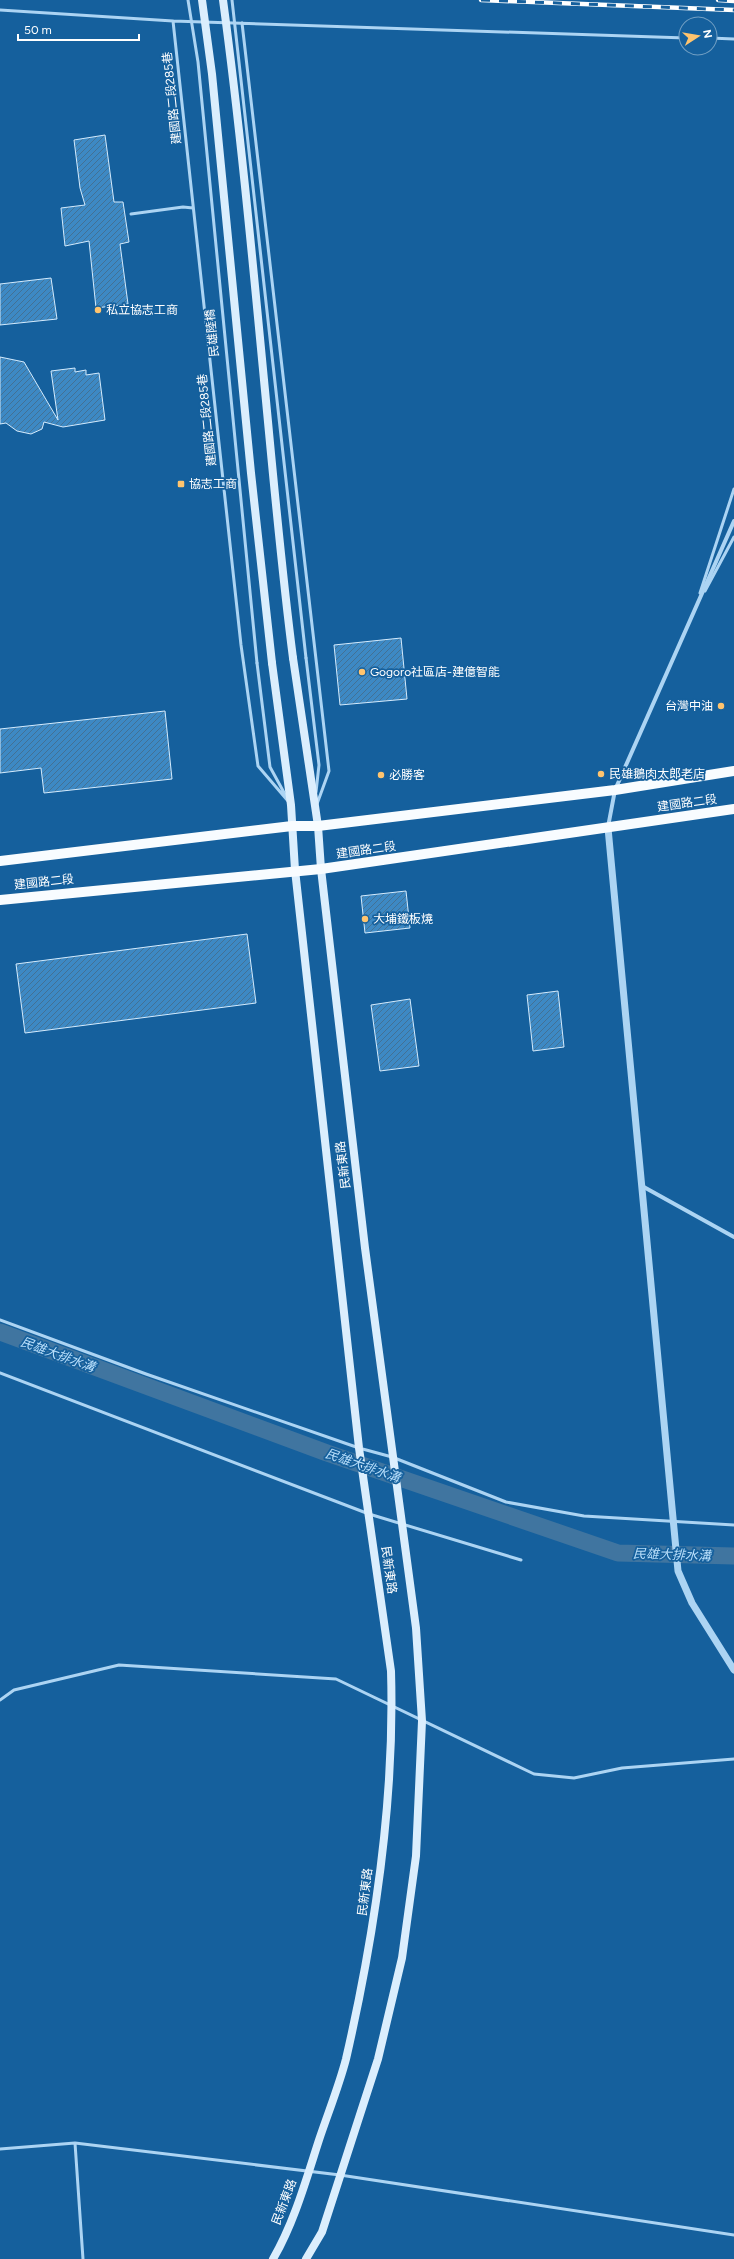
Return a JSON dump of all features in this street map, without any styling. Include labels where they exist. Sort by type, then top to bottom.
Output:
[{"type":"main road","name":"民新東路","points":[[202,0],[212,74],[272,663],[291,805],[294,870],[359,1448],[391,1671],[392,1705],[386,1816],[375,1914],[346,2061],[309,2172],[273,2259]]},
{"type":"main road","name":"民新東路","points":[[223,0],[232,70],[264,380],[281,569],[318,826],[321,869],[364,1240],[416,1628],[422,1722],[416,1856],[402,1958],[378,2060],[322,2232],[306,2259]]},
{"type":"main road","name":"建國路二段","points":[[0,861],[292,826],[318,826],[615,790],[734,771]]},
{"type":"main road","name":"建國路二段","points":[[0,900],[294,870],[321,869],[734,809]]},
{"type":"street","points":[[734,521],[615,790],[608,828],[678,1571],[692,1603],[734,1670]]},
{"type":"street","points":[[642,1186],[734,1237]]},
{"type":"lane","name":"民雄陸橋","points":[[188,0],[198,62],[257,663],[270,767],[291,805]]},
{"type":"lane","points":[[232,0],[319,765],[315,810]]},
{"type":"lane","points":[[0,10],[173,21],[678,38]]},
{"type":"lane","name":"建國路二段285巷","points":[[173,21],[241,645],[258,766],[291,805]]},
{"type":"lane","points":[[242,23],[329,771],[315,810]]},
{"type":"lane","points":[[718,38],[734,39]]},
{"type":"lane","points":[[130,214],[183,207],[193,208]]},
{"type":"lane","points":[[695,610],[734,489]]},
{"type":"lane","points":[[695,610],[734,537]]},
{"type":"lane","points":[[0,1320],[146,1374],[359,1448],[392,1456],[506,1502],[584,1516],[734,1525]]},
{"type":"lane","points":[[0,1373],[369,1514],[521,1560]]},
{"type":"lane","points":[[0,1700],[14,1690],[119,1665],[336,1679],[392,1705],[422,1722],[534,1774],[574,1778],[622,1768],[734,1759]]},
{"type":"lane","points":[[75,2143],[83,2259]]},
{"type":"lane","points":[[0,2149],[75,2143],[340,2175],[734,2235]]},
{"type":"building","points":[[105,135],[114,202],[123,202],[129,242],[120,244],[128,304],[96,308],[89,241],[65,246],[61,208],[85,205],[80,188],[74,140]]},
{"type":"building","points":[[51,278],[57,319],[0,325],[0,284]]},
{"type":"building","points":[[0,357],[24,362],[58,420],[51,371],[75,368],[75,372],[86,370],[86,375],[99,373],[105,420],[63,427],[44,422],[42,429],[31,434],[17,431],[6,423],[0,424]]},
{"type":"building","points":[[401,638],[407,699],[340,705],[334,645]]},
{"type":"building","points":[[165,711],[172,779],[44,793],[41,768],[0,773],[0,729]]},
{"type":"building","points":[[406,891],[410,928],[365,933],[361,896]]},
{"type":"building","points":[[247,934],[256,1003],[25,1033],[16,964]]},
{"type":"building","points":[[558,991],[564,1047],[533,1051],[527,995]]},
{"type":"building","points":[[410,999],[419,1066],[380,1071],[371,1005]]},
{"type":"waterway","name":"民雄大排水溝","points":[[0,1332],[327,1453],[618,1553],[734,1556]]},
{"type":"railway","points":[[481,0],[734,10]]},
{"type":"railway","points":[[718,0],[734,1]]},
{"type":"place","name":"私立協志工商","points":[[98,310]]},
{"type":"place","name":"協志工商","points":[[181,484]]},
{"type":"place","name":"Gogoro社區店-建億智能","points":[[362,672]]},
{"type":"place","name":"台灣中油","points":[[721,706]]},
{"type":"place","name":"民雄鵝肉太郎老店","points":[[601,774]]},
{"type":"place","name":"必勝客","points":[[381,775]]},
{"type":"place","name":"大埔鐵板燒","points":[[365,919]]}]
